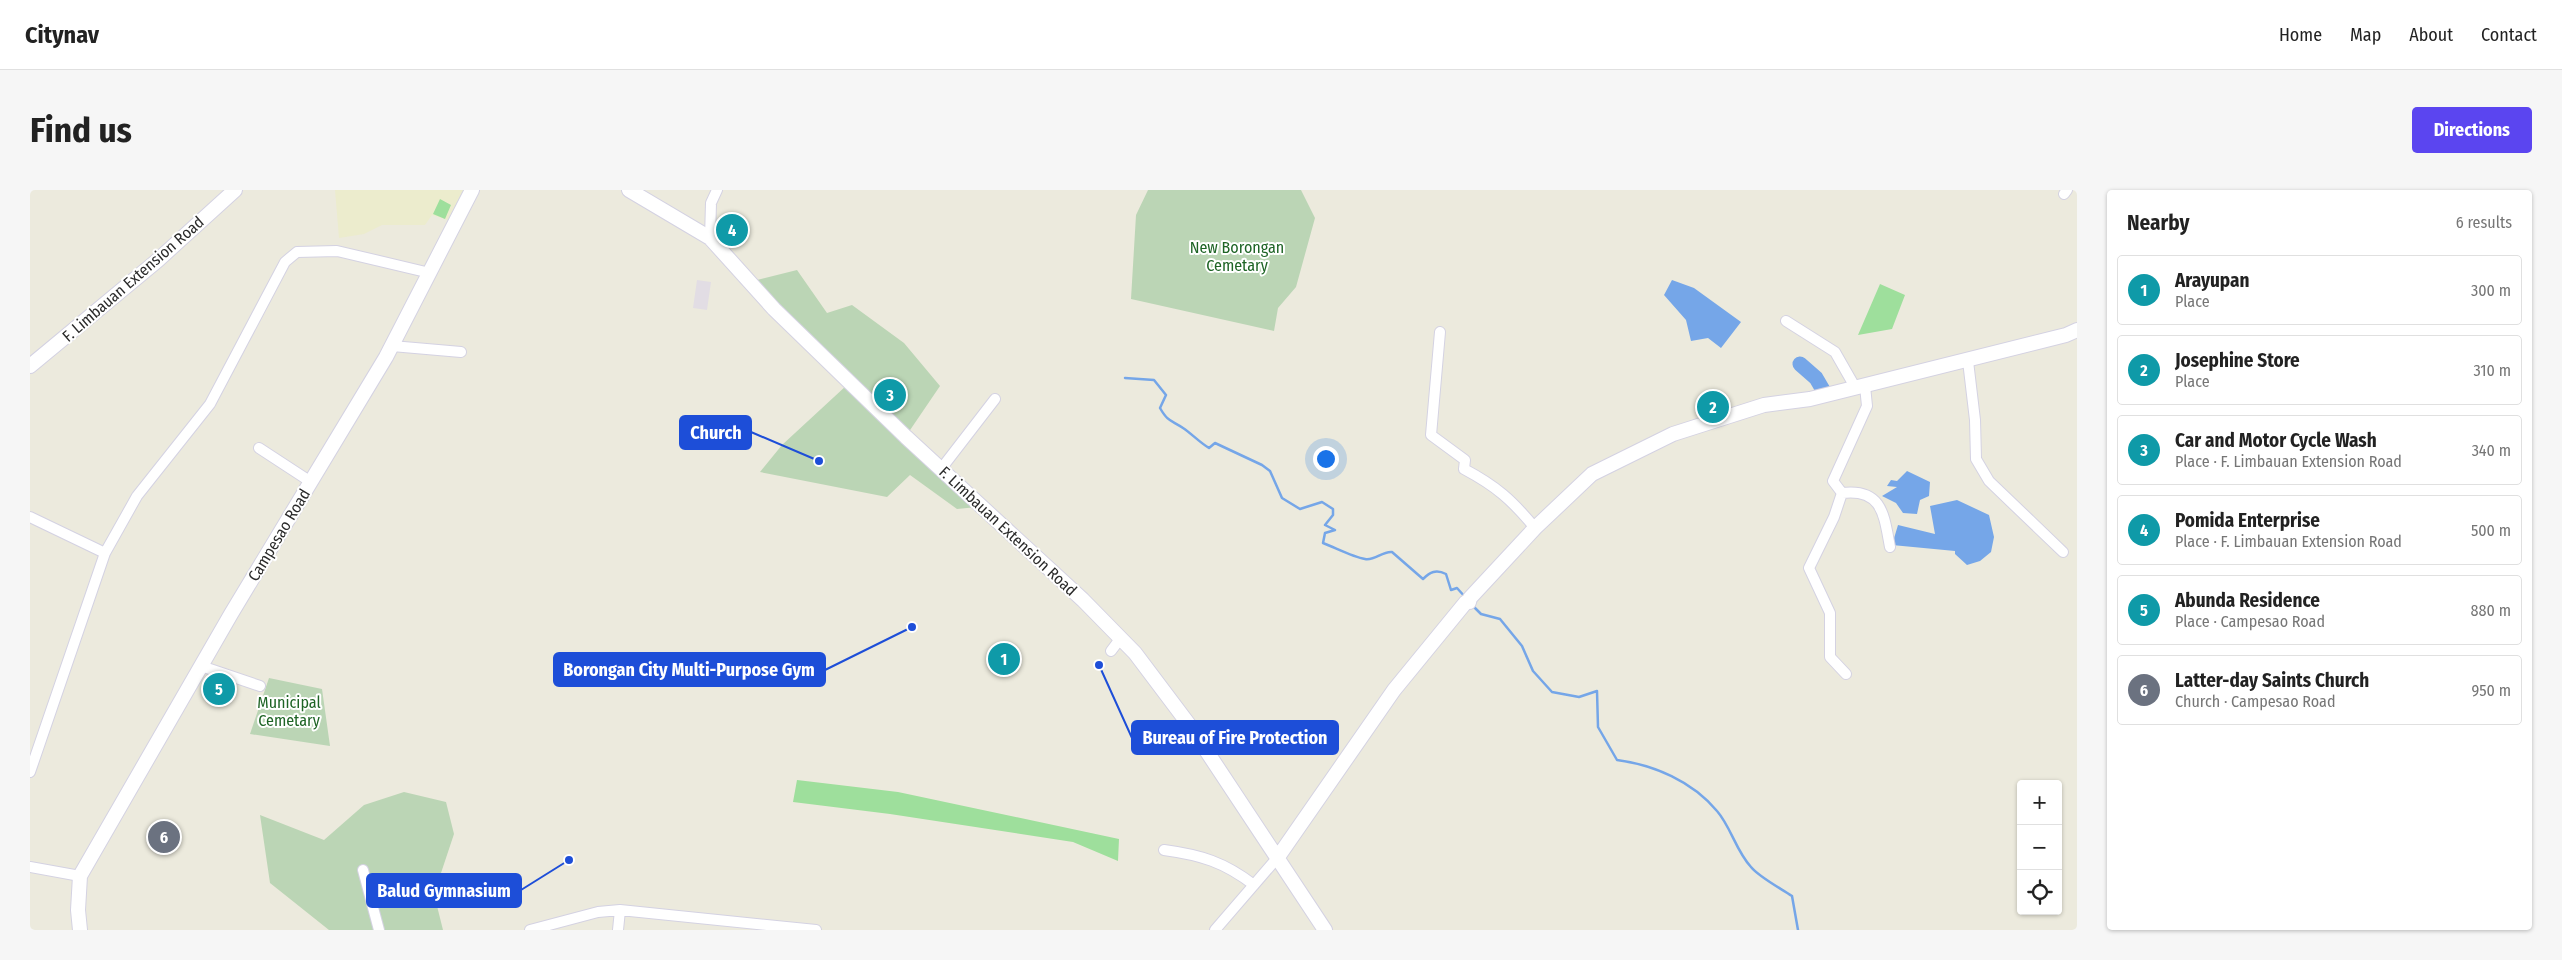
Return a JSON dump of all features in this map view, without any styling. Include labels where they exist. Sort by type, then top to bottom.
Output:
[{"type":"street","name":"F. Limbauan Extension Road","points":[[30,366],[158,260],[235,190]]},
{"type":"street","name":"Campesao Road","points":[[80,876],[201,666],[392,346],[472,190]]},
{"type":"street","name":"F. Limbauan Extension Road","points":[[629,190],[710,238],[774,309],[1083,600],[1120,639],[1155,678],[1190,726],[1325,930]]},
{"type":"street","points":[[710,238],[711,203],[717,190]]},
{"type":"street","points":[[30,772],[105,553],[137,496],[210,404],[285,262],[297,252],[337,251],[430,272]]},
{"type":"street","points":[[1786,321],[1835,352],[1860,387],[1867,406],[1833,481],[1842,493]]},
{"type":"street","points":[[1215,930],[1278,857],[1394,690],[1468,600],[1535,528],[1598,469],[1673,434],[1764,405],[1810,399],[1968,361],[2077,330]]},
{"type":"street","points":[[1440,332],[1431,436],[1465,460],[1464,469],[1492,484],[1517,506],[1535,528]]},
{"type":"street","points":[[392,346],[461,352]]},
{"type":"street","points":[[1968,361],[1975,420],[1976,459],[1988,481],[2063,552]]},
{"type":"street","points":[[942,469],[995,398]]},
{"type":"street","points":[[258,448],[311,482]]},
{"type":"street","points":[[1842,493],[1852,492],[1869,496],[1882,508],[1890,547]]},
{"type":"street","points":[[1842,493],[1834,517],[1809,568],[1830,612],[1830,657],[1846,674]]},
{"type":"street","points":[[30,517],[105,553]]},
{"type":"street","points":[[1111,651],[1120,639]]},
{"type":"street","points":[[201,666],[260,686]]},
{"type":"street","points":[[1164,850],[1194,855],[1231,868],[1254,885]]},
{"type":"street","points":[[30,867],[80,876],[78,910],[80,930]]},
{"type":"street","points":[[363,870],[379,930]]},
{"type":"street","points":[[530,930],[598,912],[620,910],[816,930]]},
{"type":"street","points":[[618,930],[620,910]]},
{"type":"shaded area","points":[[335,190],[466,190],[451,221],[432,215],[425,225],[382,225],[364,234],[339,238]]},
{"type":"shaded area","points":[[697,280],[711,282],[707,310],[693,308]]},
{"type":"green space","name":"New Borongan Cemetary","points":[[1148,190],[1301,190],[1315,218],[1296,287],[1278,308],[1274,331],[1131,299],[1136,215]]},
{"type":"green space","points":[[440,199],[451,205],[445,219],[433,214]]},
{"type":"green space","points":[[797,270],[827,313],[852,305],[904,343],[940,386],[906,436],[749,282]]},
{"type":"green space","points":[[1880,284],[1905,295],[1892,329],[1858,335]]},
{"type":"green space","points":[[847,385],[977,507],[957,509],[910,475],[887,497],[760,472],[782,445]]},
{"type":"green space","name":"Municipal Cemetary","points":[[269,678],[322,689],[330,746],[250,734]]},
{"type":"green space","points":[[797,780],[898,792],[1119,839],[1118,861],[1073,842],[890,814],[793,802]]},
{"type":"green space","points":[[404,792],[446,802],[454,834],[434,894],[443,930],[329,930],[270,883],[260,815],[324,840],[364,805]]},
{"type":"water","points":[[1672,280],[1694,288],[1741,322],[1721,348],[1708,338],[1691,341],[1686,320],[1664,295]]},
{"type":"water","points":[[1907,471],[1930,482],[1929,496],[1920,500],[1917,514],[1903,513],[1896,503],[1882,496],[1897,487],[1887,486],[1891,480],[1897,481]]},
{"type":"water","points":[[1957,500],[1989,515],[1994,537],[1991,552],[1980,561],[1967,565],[1955,554],[1955,551],[1892,545],[1898,525],[1935,534],[1930,506]]},
{"type":"waterway","points":[[1800,364],[1816,378],[1823,390]]},
{"type":"waterway","points":[[1125,378],[1154,380],[1166,395],[1160,408],[1168,418],[1209,448],[1215,443],[1262,465],[1270,471],[1282,498],[1300,509],[1322,502],[1333,509],[1333,515],[1325,525],[1335,530],[1325,533],[1323,543],[1365,559],[1372,559],[1392,552],[1423,579],[1433,572],[1446,574],[1451,590],[1457,588],[1466,598]]},
{"type":"waterway","points":[[1473,606],[1481,614],[1500,619],[1522,646],[1533,671],[1552,692],[1579,697],[1597,691],[1598,727],[1617,760],[1645,766],[1672,776],[1707,800],[1722,817],[1741,854],[1751,867],[1792,896],[1798,930]]},
{"type":"place","name":"Pomida Enterprise","points":[[732,230]]},
{"type":"place","name":"Car and Motor Cycle Wash","points":[[890,395]]},
{"type":"place","name":"Josephine Store","points":[[1713,407]]},
{"type":"place","name":"Church","points":[[819,461]]},
{"type":"place","name":"Borongan City Multi-Purpose Gym","points":[[912,627]]},
{"type":"place","name":"Arayupan","points":[[1004,659]]},
{"type":"place","name":"Bureau of Fire Protection","points":[[1099,665]]},
{"type":"place","name":"Abunda Residence","points":[[219,689]]},
{"type":"place","name":"Latter-day Saints Church","points":[[164,837]]},
{"type":"place","name":"Balud Gymnasium","points":[[569,860]]}]
